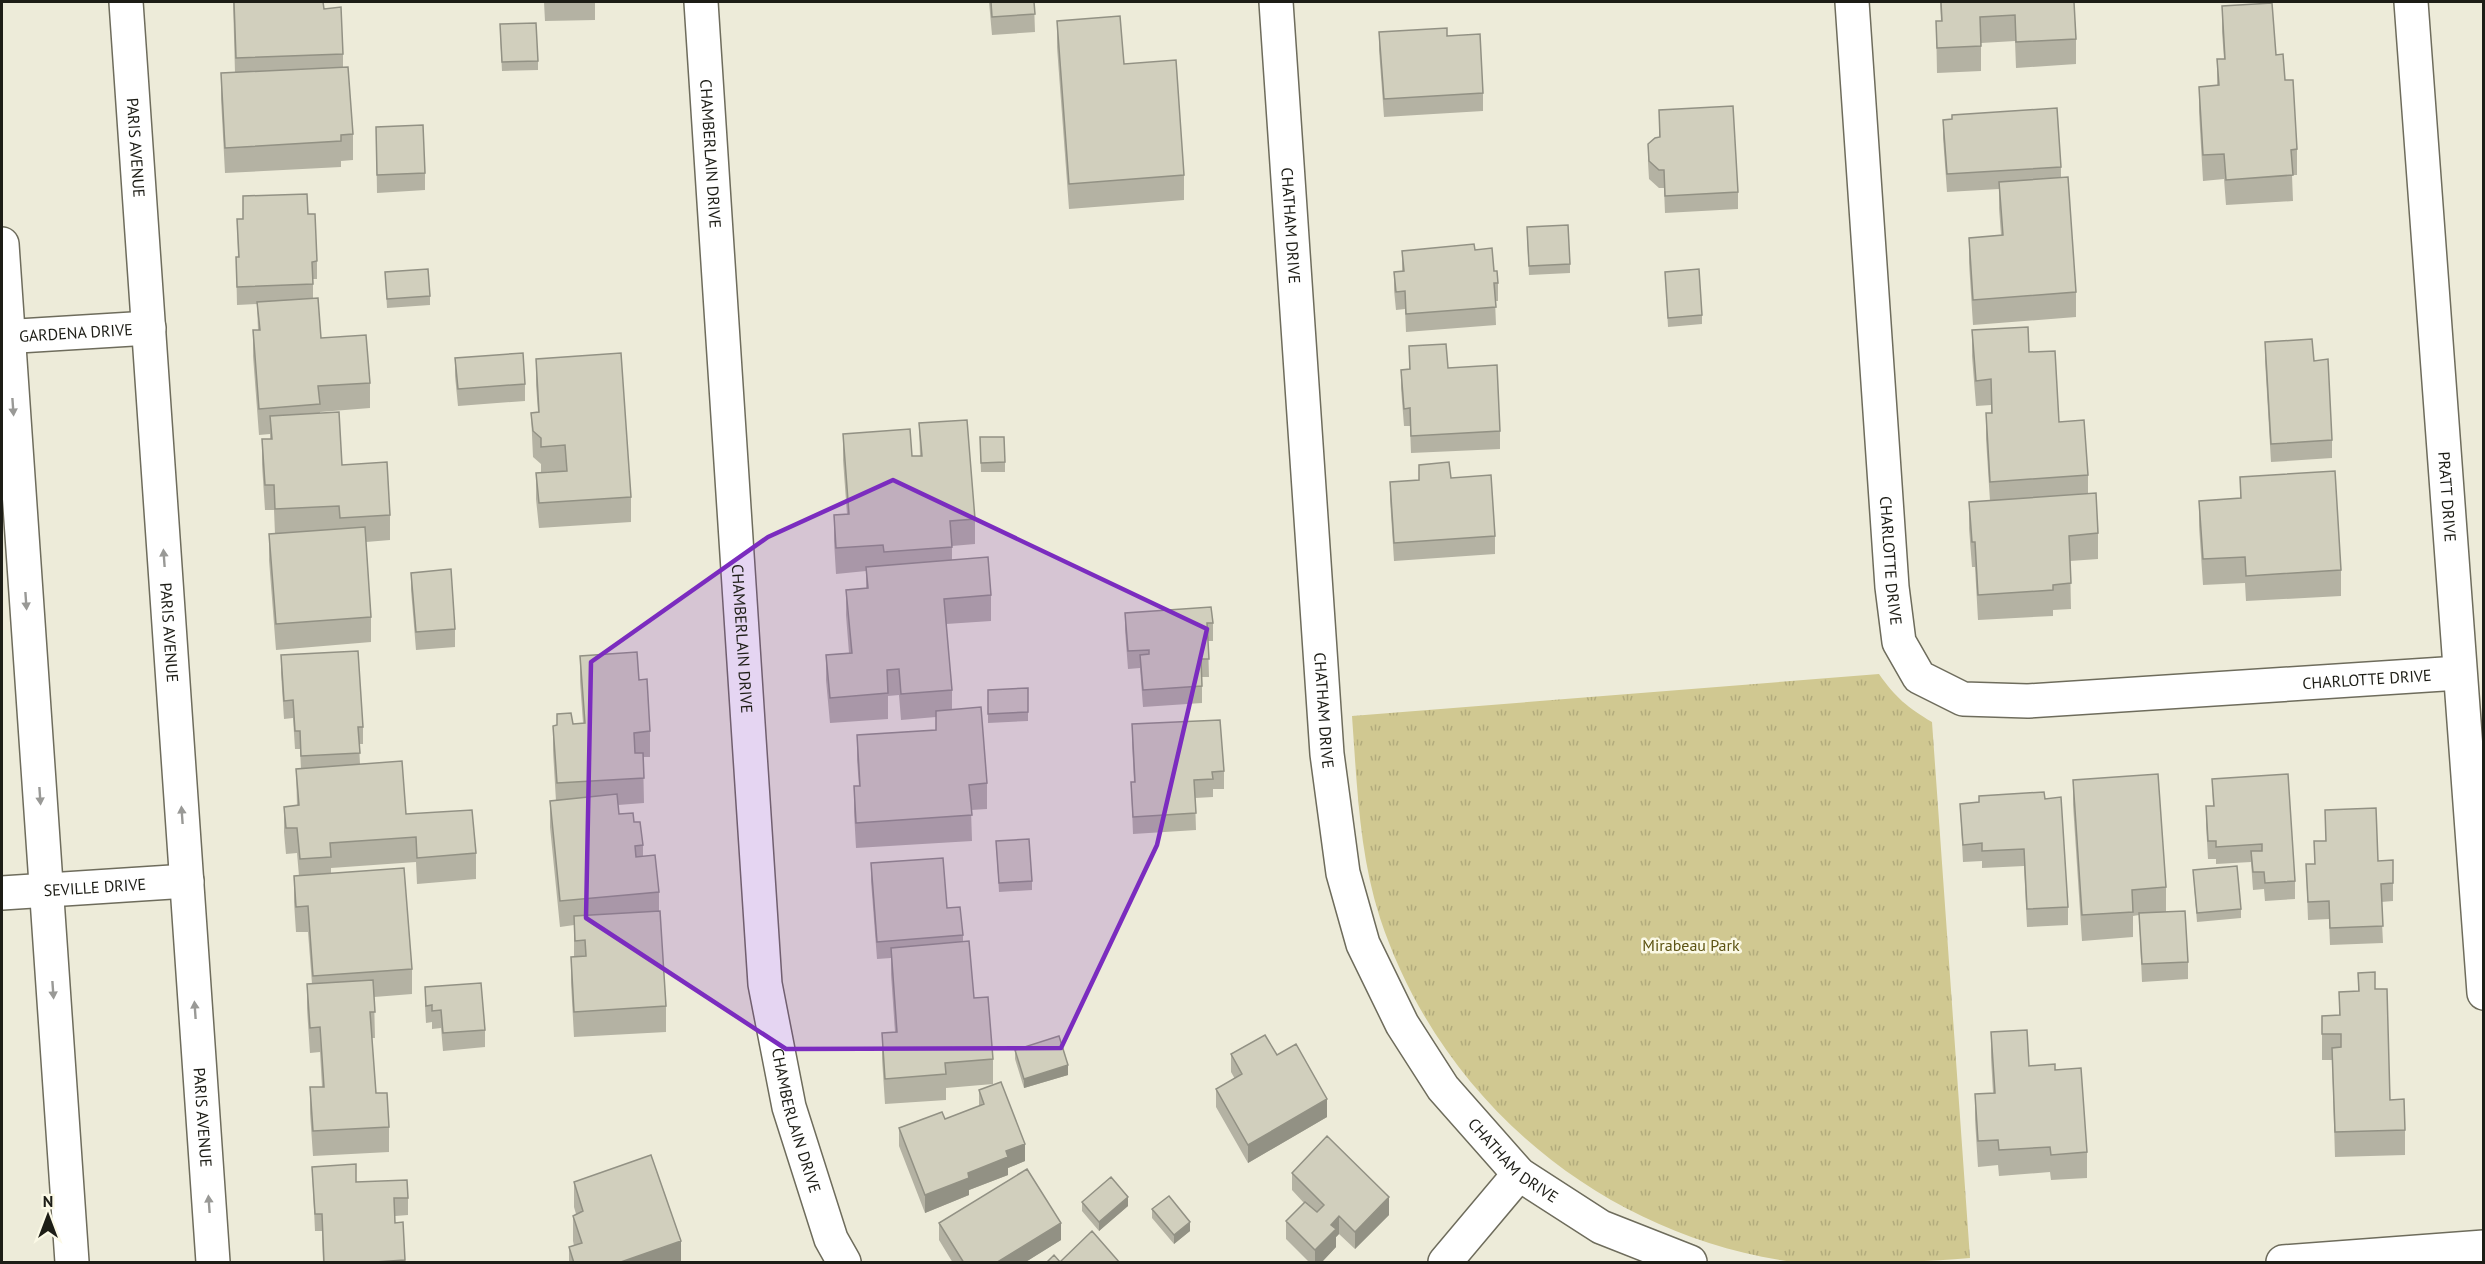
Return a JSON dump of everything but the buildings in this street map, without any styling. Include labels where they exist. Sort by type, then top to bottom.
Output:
[{"type":"street","name":"PARIS AVENUE","points":[[126,2],[213,1263]]},
{"type":"street","name":"CHAMBERLAIN DRIVE","points":[[701,2],[765,984],[789,1107],[831,1239],[844,1263]]},
{"type":"street","name":"CHATHAM DRIVE","points":[[1276,2],[1327,754],[1342,873],[1363,944],[1402,1024],[1443,1088],[1519,1174],[1601,1227],[1689,1263]]},
{"type":"street","name":"CHARLOTTE DRIVE","points":[[1852,2],[1892,587],[1899,642],[1919,677],[1963,699],[2028,701],[2459,673]]},
{"type":"street","name":"PRATT DRIVE","points":[[2410,2],[2484,993]]},
{"type":"street","points":[[2,244],[5,336],[72,1263]]},
{"type":"street","name":"GARDENA DRIVE","points":[[5,336],[149,328]]},
{"type":"street","name":"SEVILLE DRIVE","points":[[2,893],[187,881]]},
{"type":"street","points":[[1445,1263],[1519,1174]]},
{"type":"street","points":[[2283,1263],[2484,1247]]},
{"type":"highlighted area","points":[[893,480],[1207,629],[1157,845],[1061,1048],[786,1049],[586,918],[591,662],[768,537]]},
{"type":"green space","name":"Mirabeau Park","points":[[1879,674],[1903,701],[1932,722],[1970,1258],[1893,1262],[1780,1260],[1712,1244],[1647,1219],[1587,1185],[1532,1144],[1483,1097],[1441,1043],[1406,983],[1380,918],[1367,869],[1363,843],[1352,716]]}]
